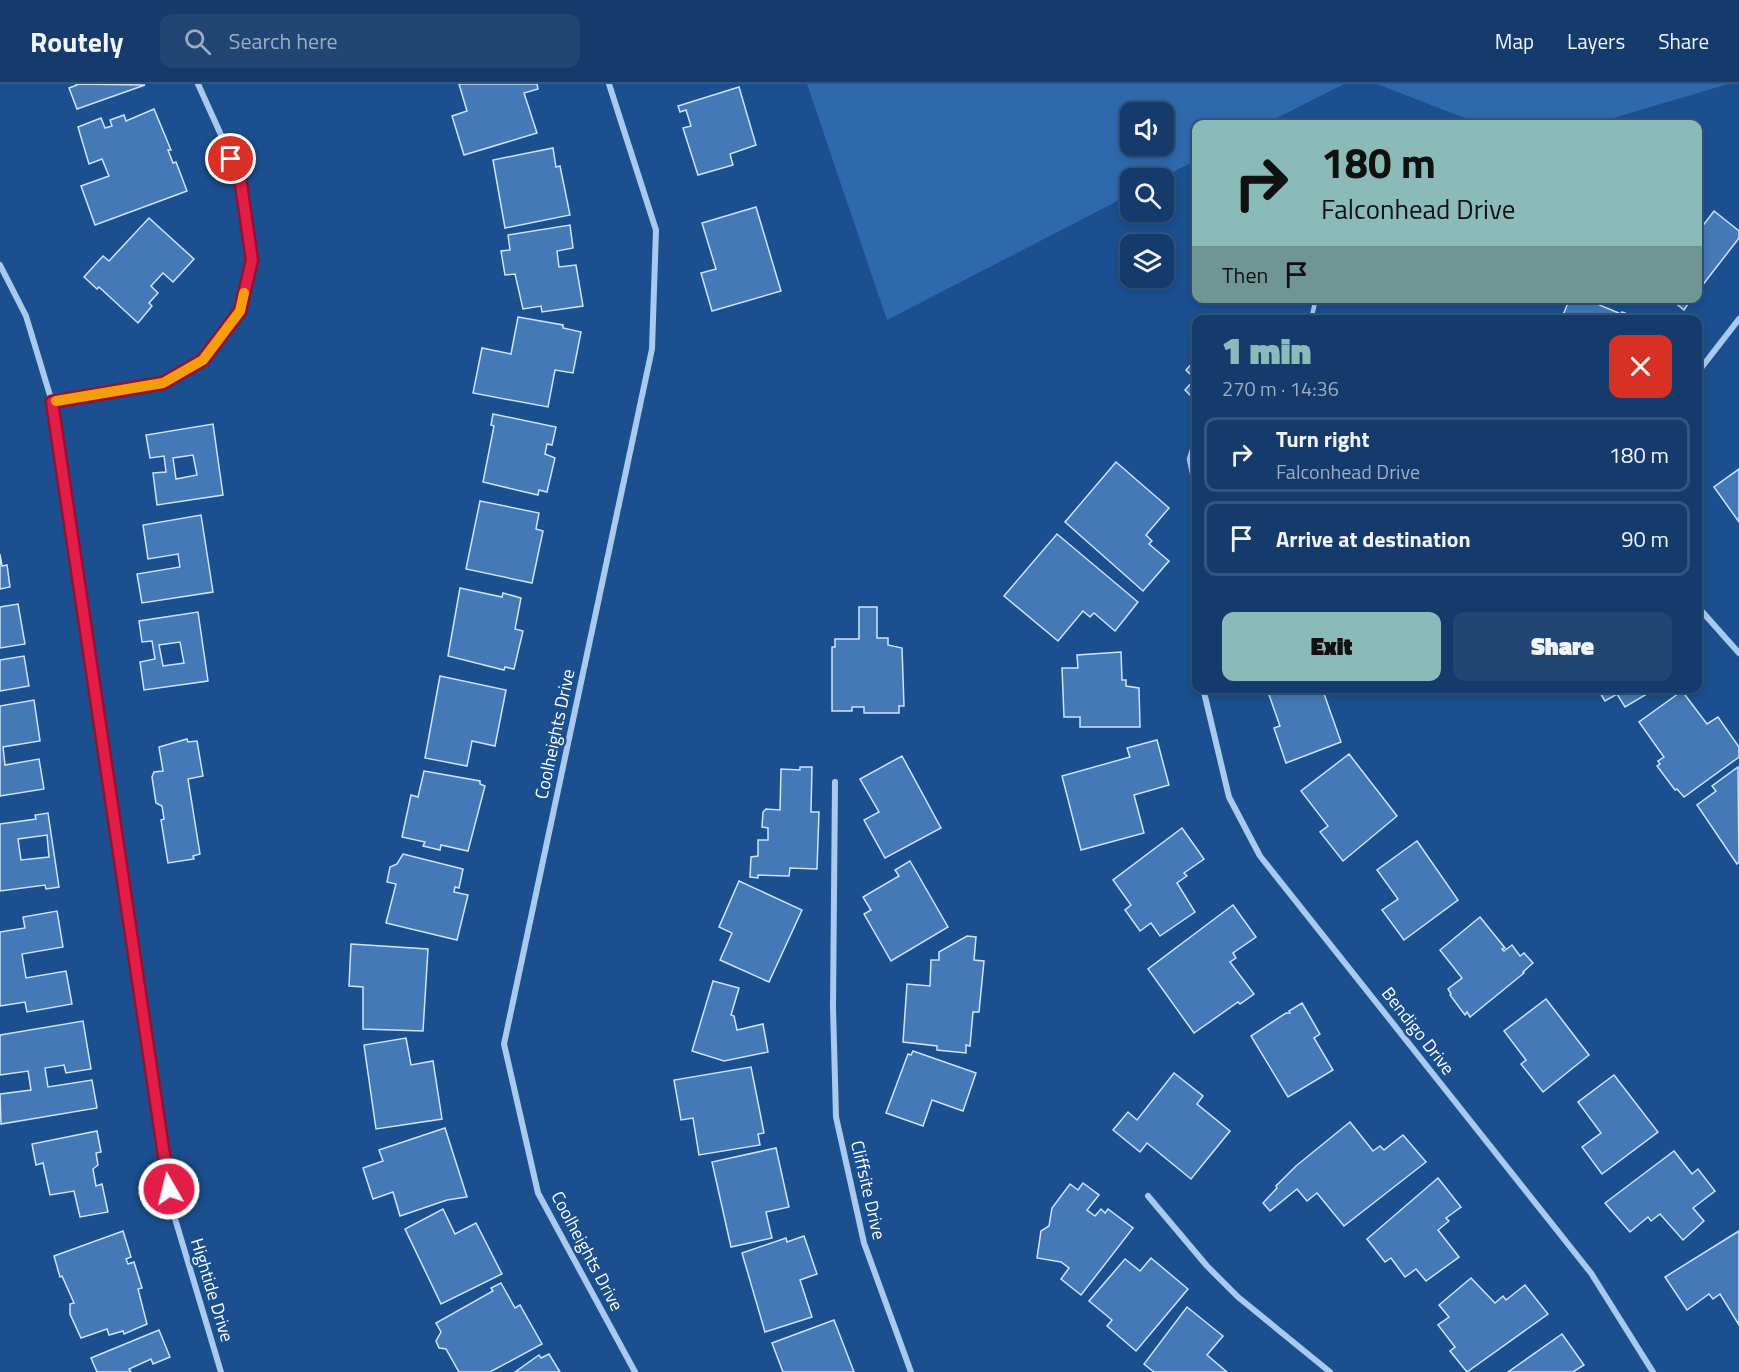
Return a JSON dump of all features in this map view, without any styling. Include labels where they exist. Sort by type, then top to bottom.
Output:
[{"type":"street","points":[[52,402],[163,383],[203,360],[240,311],[252,260],[240,177],[198,84]]},
{"type":"street","name":"Coolheights Drive","points":[[609,84],[656,230],[652,350],[504,1044],[538,1193],[635,1372]]},
{"type":"street","name":"Hightide Drive","points":[[0,265],[26,316],[52,402],[173,1212],[222,1372]]},
{"type":"street","points":[[1702,367],[1739,319]]},
{"type":"street","points":[[1702,611],[1739,653]]},
{"type":"street","name":"Bendigo Drive","points":[[1204,693],[1229,797],[1260,856],[1591,1273],[1653,1372]]},
{"type":"street","name":"Cliffsite Drive","points":[[834,782],[833,1008],[836,1117],[864,1243],[911,1372]]},
{"type":"street","points":[[1148,1196],[1207,1266],[1238,1297],[1330,1372]]},
{"type":"lane","points":[[1192,450],[1189,459],[1192,474]]},
{"type":"shaded area","points":[[807,84],[1344,84],[1273,120],[1192,120],[1192,162],[1174,172],[1174,168],[1120,168],[1120,200],[887,320]]},
{"type":"shaded area","points":[[1377,84],[1728,84],[1606,120],[1470,120]]},
{"type":"building","points":[[459,84],[537,84],[538,89],[524,93],[537,133],[464,155],[452,116],[467,111]]},
{"type":"building","points":[[77,85],[145,85],[77,109],[69,88]]},
{"type":"building","points":[[739,87],[756,145],[730,154],[733,165],[698,175],[683,128],[691,126],[686,110],[680,112],[678,106]]},
{"type":"building","points":[[154,109],[171,150],[168,150],[173,163],[176,162],[187,191],[95,225],[81,186],[109,176],[102,159],[89,164],[78,127],[101,118],[105,128],[112,126],[110,120],[124,115],[126,121]]},
{"type":"building","points":[[553,148],[556,167],[560,166],[570,215],[505,228],[493,160]]},
{"type":"building","points":[[756,207],[781,291],[712,311],[701,273],[716,269],[702,223]]},
{"type":"building","points":[[1714,211],[1739,231],[1739,238],[1702,286],[1702,227]]},
{"type":"building","points":[[149,218],[194,259],[173,282],[163,273],[151,286],[158,293],[149,303],[152,306],[138,323],[99,287],[97,289],[84,277],[103,256],[109,261]]},
{"type":"building","points":[[570,225],[573,248],[557,251],[559,267],[576,265],[583,306],[542,312],[541,306],[523,309],[515,274],[505,275],[501,251],[510,250],[508,235]]},
{"type":"building","points":[[1568,303],[1595,303],[1621,314],[1622,312],[1630,315],[1563,315]]},
{"type":"building","points":[[1675,303],[1689,303],[1684,310]]},
{"type":"building","points":[[518,317],[563,325],[563,328],[581,332],[573,373],[555,370],[548,407],[473,393],[482,348],[511,354]]},
{"type":"building","points":[[1192,363],[1192,376],[1186,370]]},
{"type":"building","points":[[1192,382],[1192,397],[1185,390]]},
{"type":"building","points":[[493,414],[556,427],[552,445],[547,444],[545,454],[555,458],[547,492],[539,490],[538,495],[483,482],[494,426],[491,425]]},
{"type":"building","points":[[213,424],[223,495],[157,505],[153,473],[166,472],[164,456],[150,458],[146,435]],"holes":[[[193,455],[197,475],[176,479],[173,458]]]},
{"type":"building","points":[[1116,462],[1169,508],[1146,535],[1152,541],[1149,544],[1169,561],[1143,591],[1065,522]]},
{"type":"building","points":[[1739,469],[1739,522],[1714,487]]},
{"type":"building","points":[[480,501],[539,513],[536,529],[543,531],[532,583],[466,569]]},
{"type":"building","points":[[201,515],[213,592],[142,603],[137,574],[180,567],[178,554],[148,559],[143,525]]},
{"type":"building","points":[[1057,534],[1138,602],[1115,631],[1094,613],[1090,617],[1083,611],[1058,641],[1004,596]]},
{"type":"building","points":[[0,554],[2,566],[7,565],[10,587],[0,589]]},
{"type":"building","points":[[460,588],[502,597],[503,593],[521,598],[515,629],[523,631],[514,669],[505,667],[504,670],[448,656]]},
{"type":"building","points":[[18,604],[25,644],[0,648],[0,607]]},
{"type":"building","points":[[859,607],[877,607],[877,638],[888,638],[888,645],[902,648],[904,706],[899,706],[899,713],[864,713],[864,707],[852,707],[852,711],[832,711],[832,647],[835,647],[835,639],[859,639]]},
{"type":"building","points":[[198,612],[208,681],[144,690],[140,662],[155,659],[152,641],[142,642],[139,621]],"holes":[[[180,642],[184,663],[163,666],[159,645]]]},
{"type":"building","points":[[1121,652],[1122,680],[1126,680],[1126,686],[1139,688],[1140,727],[1080,727],[1080,717],[1064,717],[1062,668],[1078,668],[1077,655]]},
{"type":"building","points":[[24,656],[29,686],[0,691],[0,660]]},
{"type":"building","points":[[440,676],[506,690],[495,746],[472,741],[467,766],[425,758]]},
{"type":"building","points":[[1268,693],[1324,693],[1341,742],[1286,763],[1274,728],[1280,726]]},
{"type":"building","points":[[1600,693],[1649,693],[1625,707],[1617,694],[1605,701]]},
{"type":"building","points":[[1679,693],[1684,693],[1707,724],[1718,717],[1739,747],[1739,757],[1684,797],[1677,789],[1675,790],[1657,766],[1660,764],[1658,761],[1664,757],[1639,722]]},
{"type":"building","points":[[34,700],[40,741],[3,747],[5,765],[39,759],[44,789],[0,796],[0,706]]},
{"type":"building","points":[[187,739],[188,742],[197,741],[203,776],[188,779],[200,854],[193,856],[194,859],[168,863],[161,820],[164,819],[162,806],[156,803],[152,777],[154,772],[163,771],[159,747]]},
{"type":"building","points":[[1157,740],[1169,785],[1134,795],[1144,833],[1081,850],[1062,776],[1130,757],[1127,748]]},
{"type":"building","points":[[1349,754],[1397,816],[1343,861],[1320,832],[1328,826],[1301,791]]},
{"type":"building","points":[[902,756],[941,828],[885,858],[864,820],[879,812],[860,779]]},
{"type":"building","points":[[800,767],[812,767],[811,812],[819,812],[817,869],[790,868],[789,876],[750,877],[751,857],[758,856],[758,840],[768,840],[768,828],[762,827],[763,812],[766,809],[780,810],[781,769],[800,770]]},
{"type":"building","points":[[1738,767],[1739,862],[1737,864],[1697,805],[1716,791],[1712,786]]},
{"type":"building","points":[[424,771],[480,781],[480,784],[485,786],[468,851],[441,845],[440,850],[423,846],[425,842],[402,837],[411,795],[418,797]]},
{"type":"building","points":[[48,813],[59,887],[46,889],[45,885],[0,891],[0,824],[36,819],[35,815]],"holes":[[[47,835],[49,857],[21,860],[18,839]]]},
{"type":"building","points":[[1182,828],[1204,859],[1184,873],[1187,876],[1177,883],[1195,912],[1160,936],[1151,923],[1140,931],[1125,910],[1131,905],[1113,880]]},
{"type":"building","points":[[1417,841],[1458,900],[1404,940],[1382,910],[1398,899],[1377,870]]},
{"type":"building","points":[[403,854],[463,869],[459,888],[455,887],[454,892],[468,895],[457,940],[386,923],[396,884],[387,882],[390,867],[397,864]]},
{"type":"building","points":[[910,861],[948,927],[891,961],[864,914],[871,910],[863,897],[899,876],[895,870]]},
{"type":"building","points":[[739,881],[802,910],[769,982],[720,960],[732,933],[719,927]]},
{"type":"building","points":[[1233,905],[1256,937],[1233,953],[1236,958],[1230,962],[1254,994],[1240,1004],[1238,1002],[1194,1033],[1148,969]]},
{"type":"building","points":[[57,911],[63,947],[22,954],[26,978],[66,971],[72,1004],[27,1012],[25,1002],[0,1006],[0,932],[25,928],[23,917]]},
{"type":"building","points":[[1480,917],[1505,948],[1502,949],[1504,951],[1512,945],[1520,956],[1524,953],[1533,963],[1470,1017],[1467,1012],[1465,1015],[1450,995],[1448,989],[1462,978],[1440,950]]},
{"type":"building","points":[[967,936],[976,937],[974,960],[984,961],[979,1012],[973,1012],[970,1046],[966,1045],[966,1053],[937,1050],[937,1046],[903,1042],[907,984],[930,986],[931,960],[939,960],[939,952]]},
{"type":"building","points":[[351,944],[428,949],[423,1031],[363,1029],[363,987],[349,986]]},
{"type":"building","points":[[713,981],[739,988],[731,1015],[734,1016],[737,1030],[763,1024],[768,1052],[724,1061],[692,1051]]},
{"type":"building","points":[[1546,999],[1589,1055],[1543,1092],[1521,1064],[1526,1060],[1504,1031]]},
{"type":"building","points":[[1302,1003],[1320,1034],[1314,1038],[1333,1070],[1288,1097],[1251,1036],[1286,1013],[1290,1013],[1289,1011]]},
{"type":"building","points":[[83,1021],[91,1069],[66,1073],[64,1065],[45,1068],[48,1087],[92,1080],[97,1108],[1,1124],[0,1094],[31,1090],[28,1071],[0,1075],[0,1035]]},
{"type":"building","points":[[406,1038],[411,1065],[433,1061],[442,1119],[376,1129],[364,1045]]},
{"type":"building","points":[[913,1051],[976,1073],[963,1111],[932,1100],[923,1126],[886,1113],[908,1054],[911,1055]]},
{"type":"building","points":[[751,1067],[764,1133],[758,1134],[760,1145],[699,1155],[693,1118],[681,1120],[674,1080]]},
{"type":"building","points":[[1174,1073],[1203,1096],[1197,1104],[1230,1131],[1191,1179],[1147,1143],[1140,1152],[1113,1130],[1128,1112],[1137,1120]]},
{"type":"building","points":[[1614,1075],[1658,1132],[1602,1174],[1582,1147],[1601,1133],[1578,1102]]},
{"type":"building","points":[[1350,1122],[1373,1151],[1380,1146],[1384,1150],[1403,1135],[1426,1162],[1344,1226],[1317,1193],[1307,1201],[1297,1189],[1270,1211],[1263,1203],[1277,1188],[1276,1186],[1296,1166]]},
{"type":"building","points":[[445,1128],[467,1197],[447,1200],[400,1216],[393,1192],[373,1199],[363,1168],[383,1161],[379,1150]]},
{"type":"building","points":[[97,1131],[101,1152],[96,1153],[98,1165],[93,1169],[96,1186],[102,1184],[108,1212],[80,1217],[74,1191],[50,1195],[43,1163],[36,1165],[32,1144]]},
{"type":"building","points":[[776,1148],[789,1207],[766,1212],[772,1238],[731,1247],[712,1162]]},
{"type":"building","points":[[1674,1151],[1692,1174],[1698,1169],[1715,1191],[1693,1208],[1704,1221],[1683,1240],[1660,1214],[1651,1221],[1648,1217],[1630,1232],[1605,1203]]},
{"type":"building","points":[[1438,1178],[1461,1207],[1446,1218],[1449,1221],[1438,1230],[1459,1257],[1426,1281],[1416,1269],[1405,1277],[1391,1258],[1385,1262],[1367,1239]]},
{"type":"building","points":[[1083,1183],[1099,1195],[1087,1210],[1095,1216],[1101,1209],[1105,1213],[1108,1209],[1133,1228],[1081,1295],[1061,1279],[1069,1268],[1061,1262],[1037,1258],[1041,1231],[1049,1226],[1052,1208],[1070,1184],[1078,1190]]},
{"type":"building","points":[[443,1209],[455,1234],[476,1223],[502,1274],[441,1304],[405,1229]]},
{"type":"building","points":[[123,1231],[131,1257],[126,1259],[128,1264],[134,1262],[142,1288],[138,1289],[147,1324],[124,1334],[123,1331],[109,1335],[107,1329],[81,1338],[70,1314],[70,1304],[74,1303],[62,1276],[60,1277],[54,1256]]},
{"type":"building","points":[[1739,1231],[1739,1325],[1720,1294],[1713,1299],[1709,1294],[1687,1310],[1665,1277]]},
{"type":"building","points":[[804,1236],[817,1274],[800,1280],[812,1317],[765,1332],[742,1253],[786,1238],[787,1242]]},
{"type":"building","points":[[1151,1258],[1188,1289],[1136,1351],[1107,1326],[1112,1320],[1089,1301],[1125,1259],[1140,1271]]},
{"type":"building","points":[[1471,1278],[1495,1303],[1503,1296],[1506,1300],[1525,1285],[1548,1314],[1467,1372],[1450,1351],[1455,1347],[1438,1325],[1449,1317],[1439,1305]]},
{"type":"building","points":[[501,1283],[515,1308],[520,1305],[542,1344],[490,1372],[459,1372],[446,1349],[439,1348],[436,1341],[441,1332],[436,1323],[493,1291],[491,1288]]},
{"type":"building","points":[[1187,1307],[1223,1336],[1207,1355],[1227,1372],[1154,1372],[1144,1364]]},
{"type":"building","points":[[834,1320],[854,1372],[783,1372],[772,1343]]},
{"type":"building","points":[[159,1330],[170,1357],[153,1364],[151,1359],[129,1369],[131,1372],[97,1372],[91,1358]]},
{"type":"building","points":[[1562,1334],[1584,1365],[1573,1372],[1508,1372]]},
{"type":"building","points":[[549,1354],[560,1372],[515,1372],[539,1355],[541,1358]]},
{"type":"slow traffic","points":[[56,401],[163,383],[203,360],[240,311],[244,293]]},
{"type":"route","points":[[169,1189],[52,402],[163,383],[203,360],[240,311],[252,260],[240,177],[231,159]]}]
